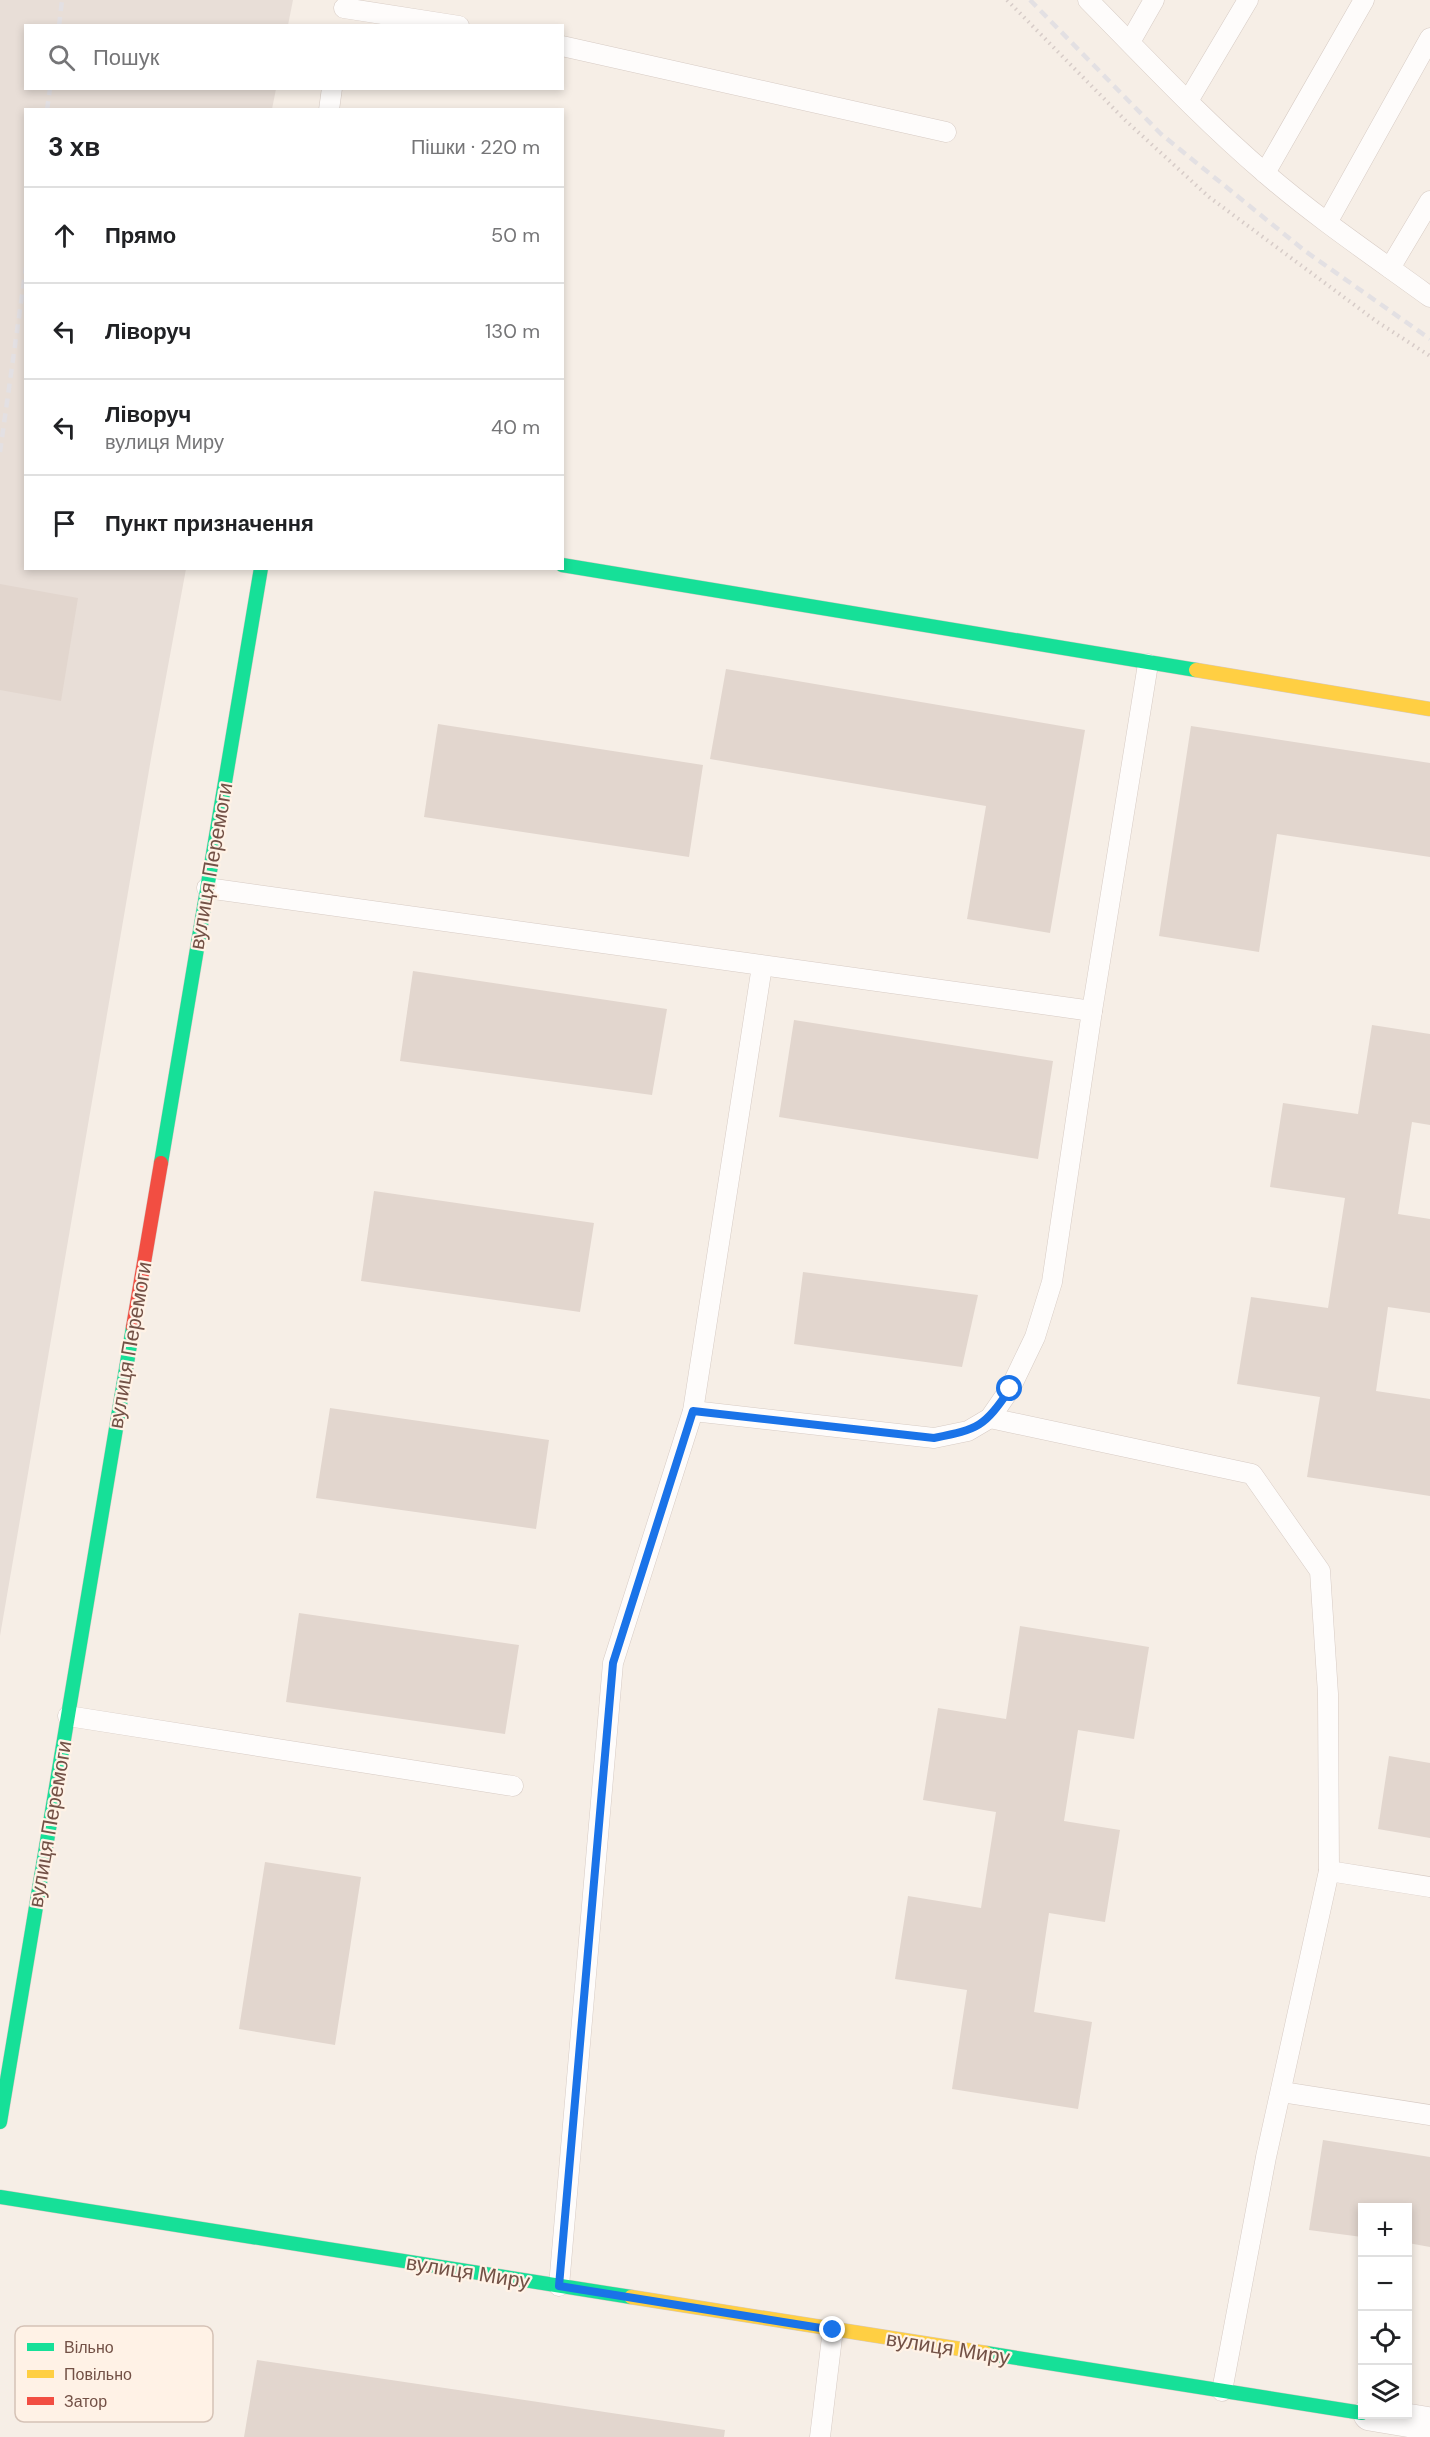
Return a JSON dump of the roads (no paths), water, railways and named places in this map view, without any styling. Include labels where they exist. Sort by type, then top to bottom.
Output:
[{"type":"street","points":[[564,566],[1430,709]]},
{"type":"street","name":"вулиця Перемоги","points":[[0,2122],[261,570]]},
{"type":"street","name":"вулиця Миру","points":[[0,2197],[1358,2412]]},
{"type":"street","points":[[1397,2419],[1430,2424]]},
{"type":"lane","points":[[1088,0],[1188,101],[1265,173],[1430,297]]},
{"type":"lane","points":[[1130,42],[1154,0]]},
{"type":"lane","points":[[1188,101],[1248,0]]},
{"type":"lane","points":[[1265,173],[1364,0]]},
{"type":"lane","points":[[343,11],[444,24]]},
{"type":"lane","points":[[1328,221],[1430,38]]},
{"type":"lane","points":[[564,46],[946,132]]},
{"type":"lane","points":[[329,108],[332,90]]},
{"type":"lane","points":[[1390,268],[1430,201]]},
{"type":"lane","points":[[693,1411],[934,1438],[968,1431],[990,1418],[1010,1389],[1035,1337],[1052,1282],[1092,1011],[1148,663]]},
{"type":"lane","points":[[207,888],[1092,1011]]},
{"type":"lane","points":[[559,2286],[613,1663],[693,1411],[762,966]]},
{"type":"lane","points":[[990,1418],[1252,1474],[1320,1570],[1328,1694],[1329,1871],[1266,2157],[1222,2391]]},
{"type":"lane","points":[[68,1716],[513,1786]]},
{"type":"lane","points":[[1329,1871],[1430,1887]]},
{"type":"lane","points":[[1282,2092],[1430,2115]]},
{"type":"lane","points":[[820,2437],[833,2330]]},
{"type":"railway","points":[[59,24],[62,0]]},
{"type":"railway","points":[[1030,0],[1161,134],[1305,251],[1430,339]]},
{"type":"railway","points":[[47,108],[50,90]]},
{"type":"railway","points":[[0,452],[24,281]]}]
